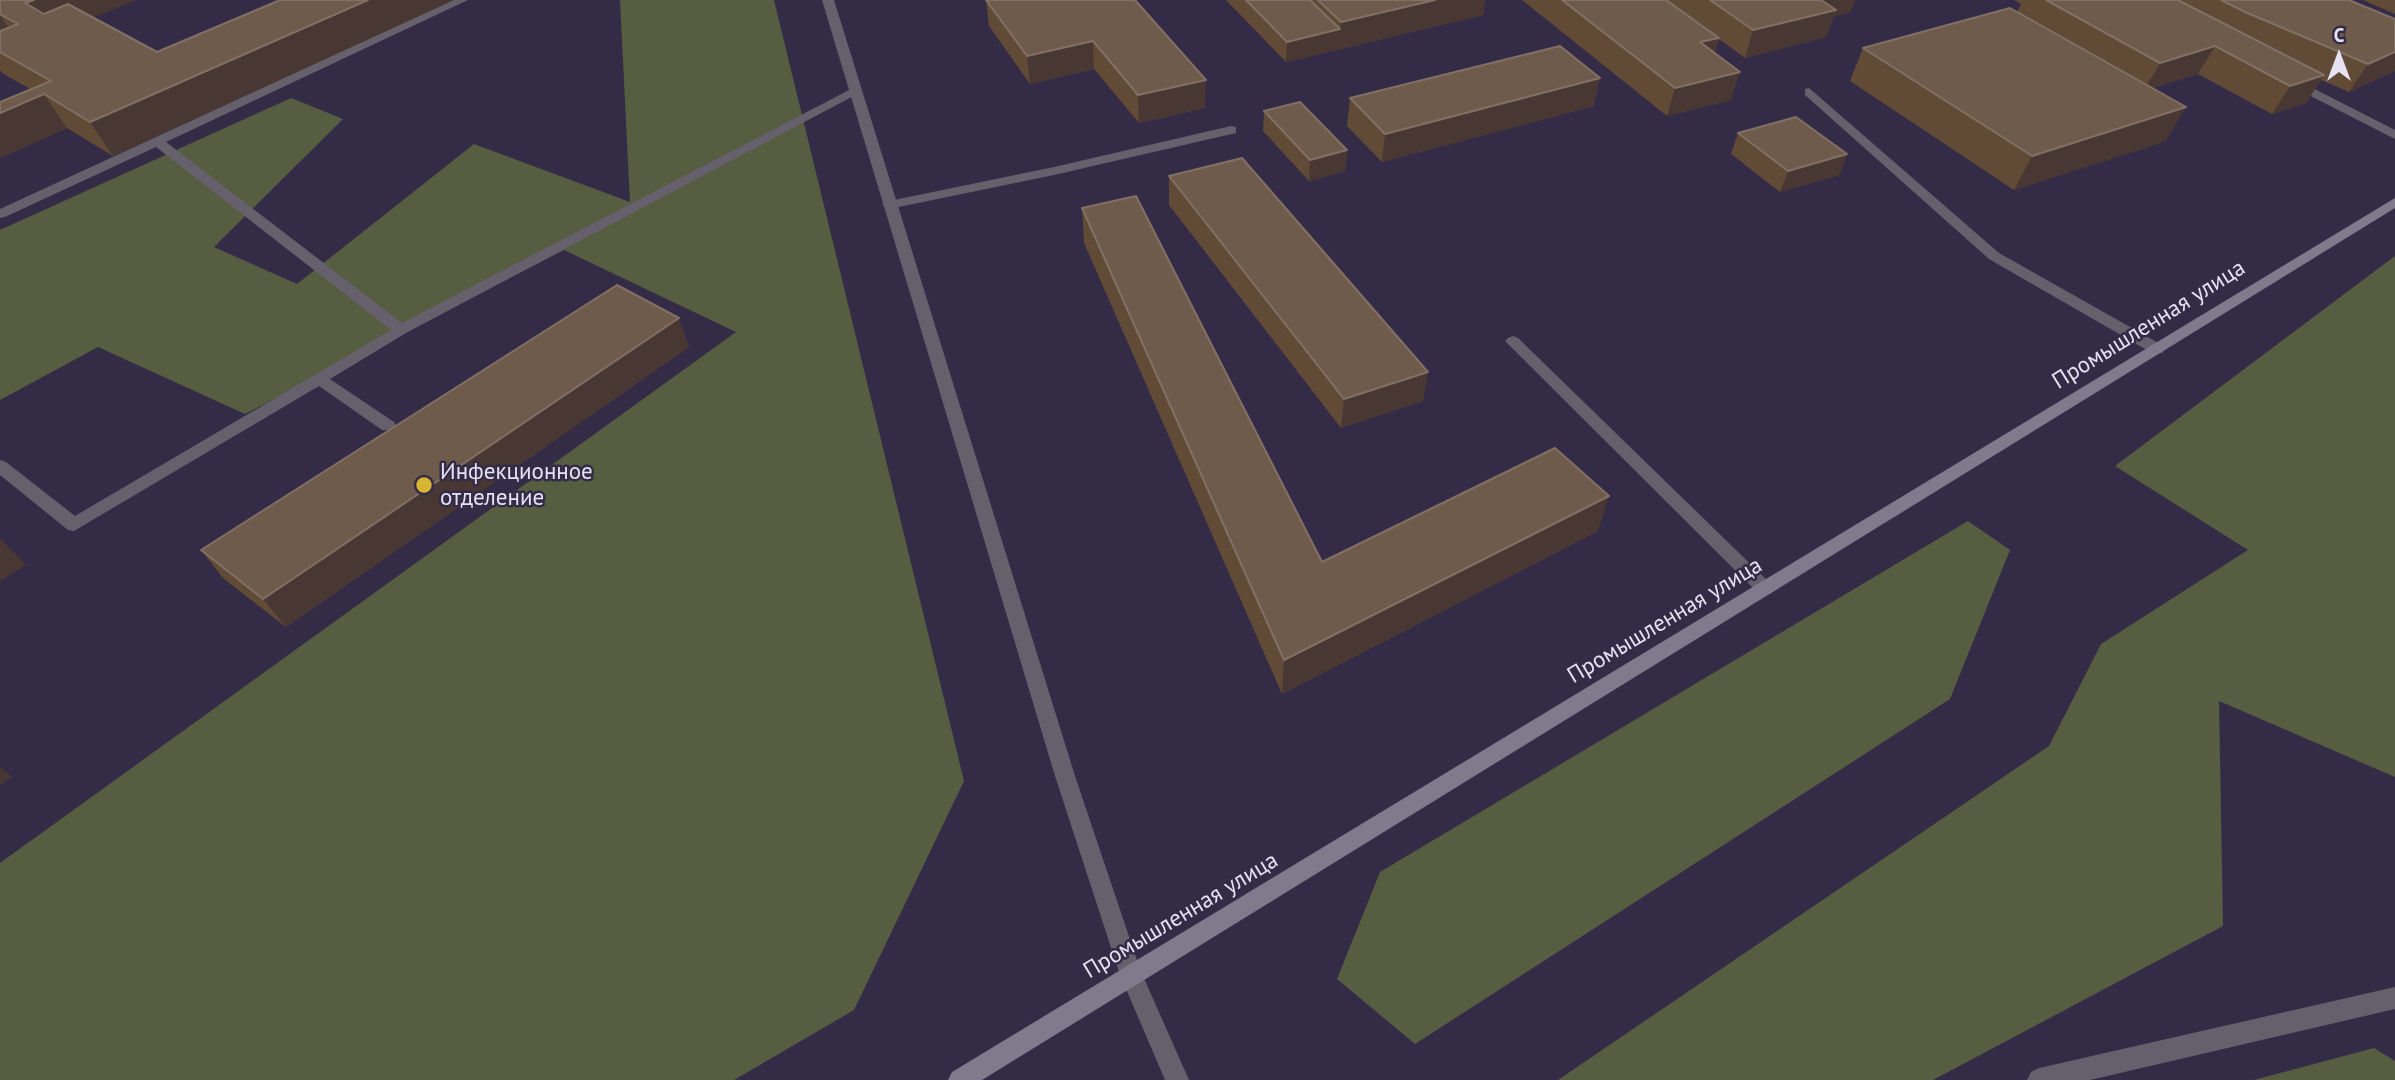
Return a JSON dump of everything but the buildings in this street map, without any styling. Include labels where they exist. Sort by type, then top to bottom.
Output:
[{"type":"street","points":[[0,214],[462,0]]},
{"type":"street","points":[[828,0],[1065,776],[1132,975],[1177,1080]]},
{"type":"street","points":[[2285,77],[2395,135]]},
{"type":"street","points":[[0,466],[74,525],[401,330],[855,92]]},
{"type":"street","points":[[1809,92],[1994,256],[2157,349]]},
{"type":"street","points":[[890,205],[1231,130]]},
{"type":"street","points":[[157,141],[401,330]]},
{"type":"street","name":"Промышленная улица","points":[[960,1080],[2395,202]]},
{"type":"street","points":[[1513,341],[1765,589]]},
{"type":"street","points":[[318,379],[388,426]]},
{"type":"street","points":[[2039,1080],[2395,998]]},
{"type":"green space","points":[[620,0],[774,0],[964,781],[854,1010],[734,1080],[0,1080],[0,863],[736,332],[564,250],[245,414],[98,347],[0,400],[0,230],[291,98],[343,119],[214,247],[297,284],[474,144],[630,202]]},
{"type":"green space","points":[[2395,256],[2395,777],[2219,701],[2223,926],[1933,1080],[1558,1080],[2049,746],[2101,644],[2248,550],[2115,466]]},
{"type":"green space","points":[[1968,521],[2010,550],[1950,699],[1415,1044],[1337,979],[1380,872]]},
{"type":"green space","points":[[2374,1048],[2395,1061],[2395,1080],[2254,1080]]},
{"type":"place","name":"Инфекционное отделение","points":[[424,485]]}]
